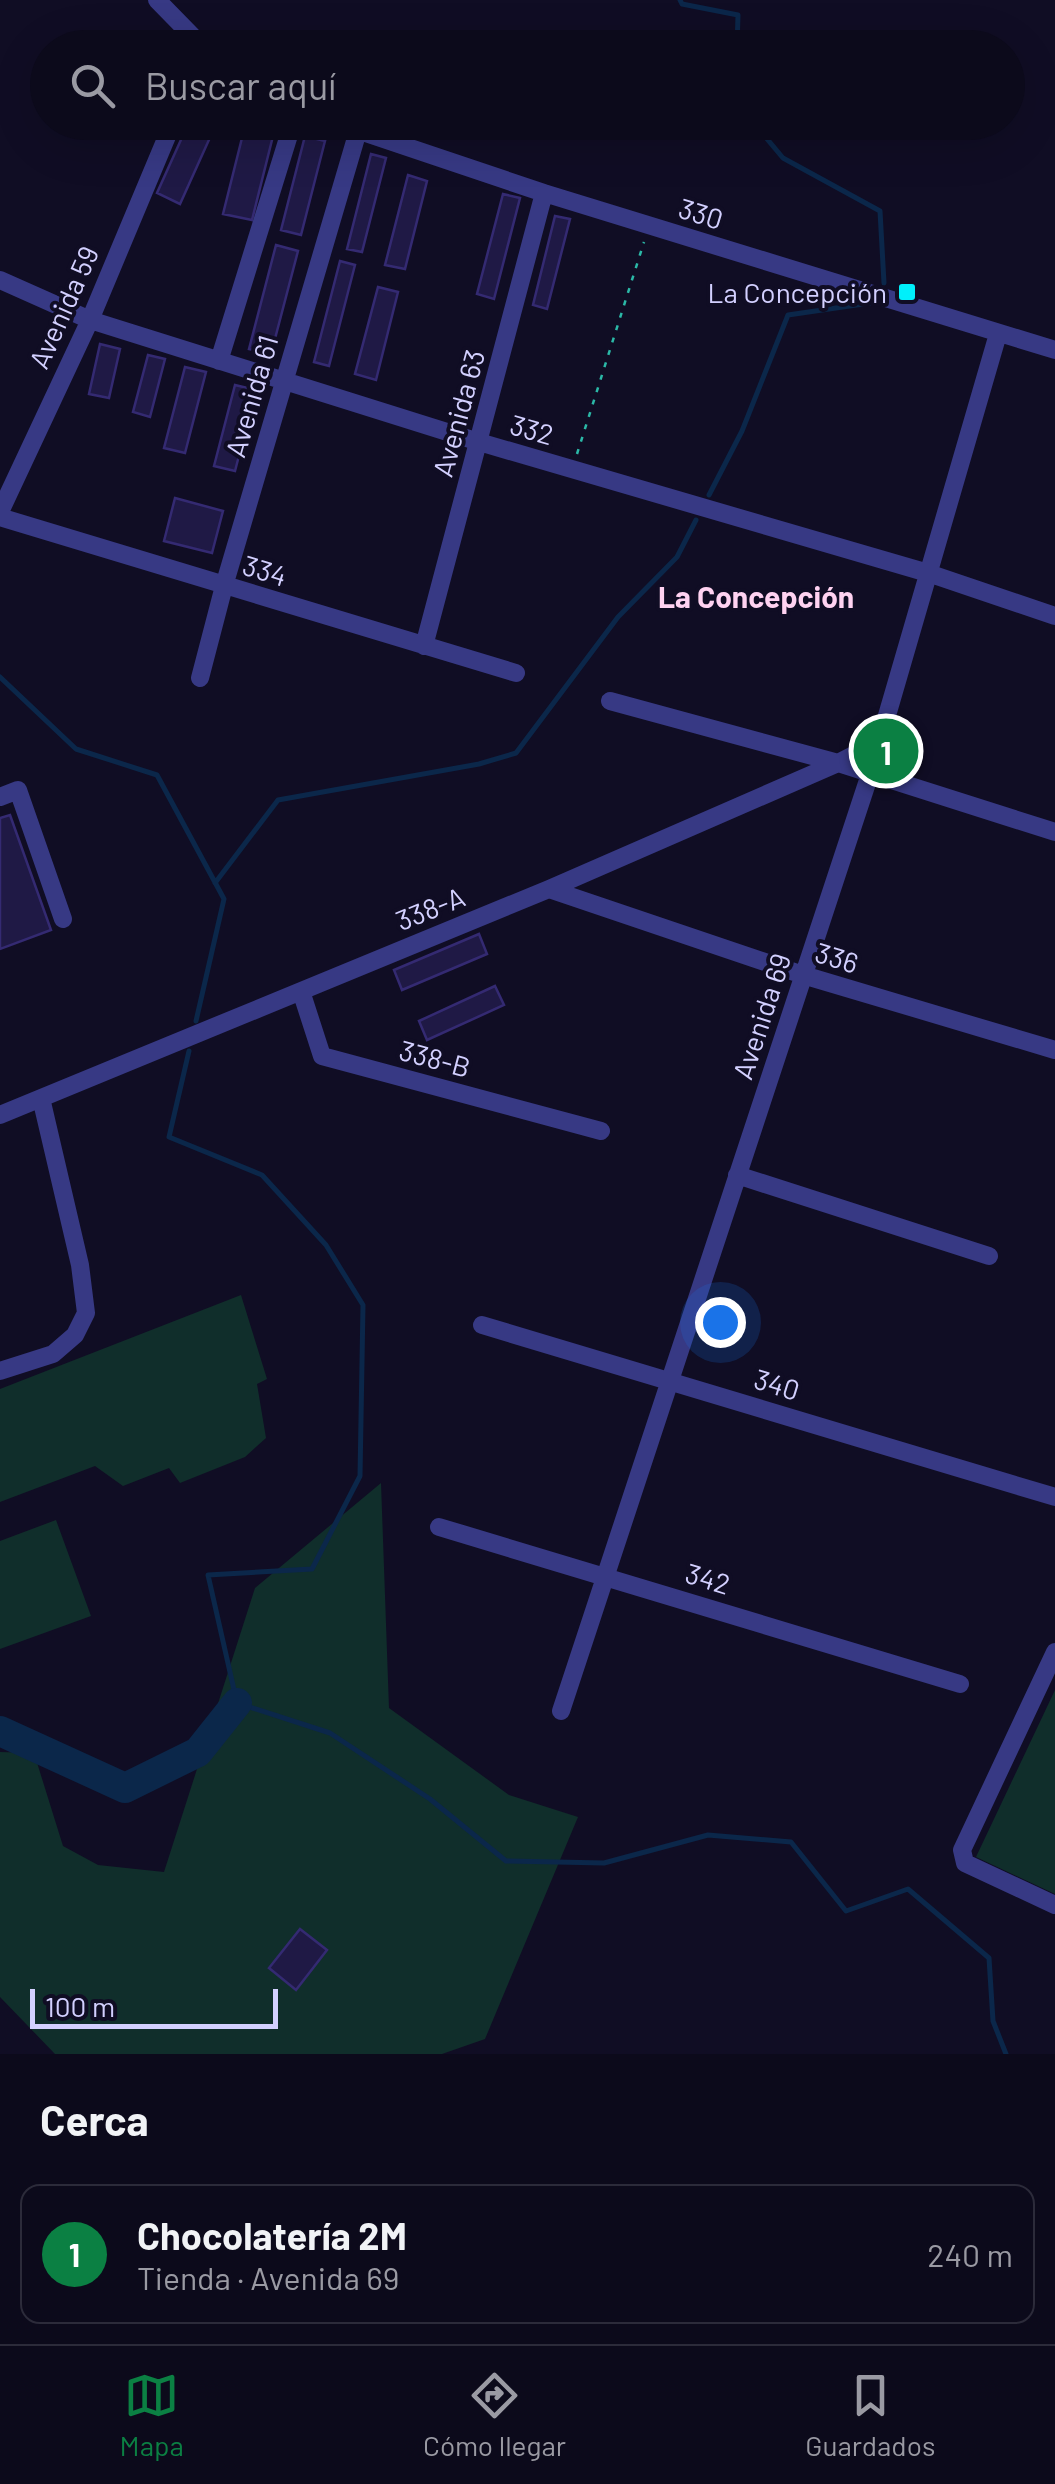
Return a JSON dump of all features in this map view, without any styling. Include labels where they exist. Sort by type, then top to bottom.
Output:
[{"type":"street","points":[[157,0],[186,30]]},
{"type":"street","name":"Avenida 59","points":[[0,514],[90,320],[165,140]]},
{"type":"street","points":[[219,360],[287,140]]},
{"type":"street","name":"Avenida 61","points":[[200,678],[355,140]]},
{"type":"street","name":"330","points":[[385,140],[649,226],[1055,350]]},
{"type":"street","name":"Avenida 63","points":[[424,646],[544,193]]},
{"type":"street","name":"332","points":[[0,280],[90,320],[479,442],[928,573],[1055,616]]},
{"type":"street","name":"Avenida 69","points":[[561,1711],[870,774],[998,334]]},
{"type":"street","name":"334","points":[[0,514],[516,673]]},
{"type":"street","points":[[610,701],[838,764],[1055,832]]},
{"type":"street","name":"338-A","points":[[0,1115],[549,889],[838,764],[877,743]]},
{"type":"street","points":[[0,797],[18,790],[63,919]]},
{"type":"street","name":"336","points":[[549,889],[803,976],[1055,1050]]},
{"type":"street","name":"338-B","points":[[301,991],[322,1056],[601,1131]]},
{"type":"street","points":[[0,1371],[53,1354],[75,1335],[86,1313],[80,1265],[41,1098]]},
{"type":"street","points":[[737,1175],[990,1256]]},
{"type":"street","name":"340","points":[[482,1325],[1055,1497]]},
{"type":"street","name":"342","points":[[439,1526],[960,1684]]},
{"type":"street","points":[[1055,1652],[962,1850],[965,1863],[1055,1906]]},
{"type":"path","points":[[572,470],[649,226]]},
{"type":"green space","points":[[241,1295],[267,1379],[257,1384],[266,1438],[245,1457],[180,1483],[169,1468],[123,1486],[95,1466],[0,1502],[0,1389]]},
{"type":"green space","points":[[381,1483],[389,1708],[509,1795],[578,1817],[485,2039],[442,2054],[55,2054],[0,1997],[0,1752],[34,1753],[63,1846],[98,1865],[164,1872],[255,1588]]},
{"type":"green space","points":[[56,1520],[91,1616],[0,1649],[0,1541]]},
{"type":"green space","points":[[1055,1690],[1055,1894],[976,1857]]},
{"type":"building","points":[[181,140],[209,140],[180,204],[157,193]]},
{"type":"building","points":[[242,140],[272,140],[252,220],[223,214]]},
{"type":"building","points":[[304,140],[325,141],[301,235],[281,230]]},
{"type":"building","points":[[371,154],[386,158],[362,252],[347,249]]},
{"type":"building","points":[[408,175],[427,181],[405,269],[385,265]]},
{"type":"building","points":[[503,194],[520,198],[494,299],[477,294]]},
{"type":"building","points":[[555,216],[570,219],[547,309],[533,305]]},
{"type":"building","points":[[276,245],[298,251],[271,354],[249,349]]},
{"type":"building","points":[[340,261],[355,265],[329,366],[314,362]]},
{"type":"building","points":[[378,287],[398,292],[376,380],[355,374]]},
{"type":"building","points":[[100,344],[120,349],[109,398],[89,394]]},
{"type":"building","points":[[148,355],[165,359],[150,417],[133,412]]},
{"type":"building","points":[[185,367],[206,372],[185,453],[164,448]]},
{"type":"building","points":[[235,385],[256,390],[235,471],[214,466]]},
{"type":"building","points":[[175,498],[223,511],[212,553],[164,541]]},
{"type":"building","points":[[10,815],[51,930],[0,949],[0,818]]},
{"type":"building","points":[[479,934],[487,954],[402,990],[394,970]]},
{"type":"building","points":[[495,986],[504,1005],[427,1040],[419,1021]]},
{"type":"building","points":[[300,1929],[327,1950],[296,1990],[269,1968]]},
{"type":"waterway","points":[[680,0],[682,4],[738,15],[738,30]]},
{"type":"waterway","points":[[768,140],[783,158],[880,211],[884,283]]},
{"type":"waterway","points":[[709,495],[742,431],[788,315],[877,302]]},
{"type":"waterway","points":[[215,883],[278,800],[479,764],[516,753],[618,617],[677,557],[696,520]]},
{"type":"waterway","points":[[0,677],[76,749],[157,775],[224,899],[196,1021]]},
{"type":"waterway","points":[[189,1051],[169,1137],[262,1175],[326,1245],[363,1305],[360,1476],[312,1569],[208,1575],[237,1703],[330,1733],[430,1799],[506,1861],[604,1863],[708,1835],[791,1842],[846,1911],[908,1889],[989,1958],[993,2021],[1006,2054]]},
{"type":"waterway","points":[[0,1731],[125,1788],[198,1752],[237,1703]]},
{"type":"place","name":"La Concepción","points":[[907,292]]},
{"type":"place","name":"Chocolatería 2M","points":[[886,751]]},
{"type":"district","name":"La Concepción","points":[[756,596]]}]
